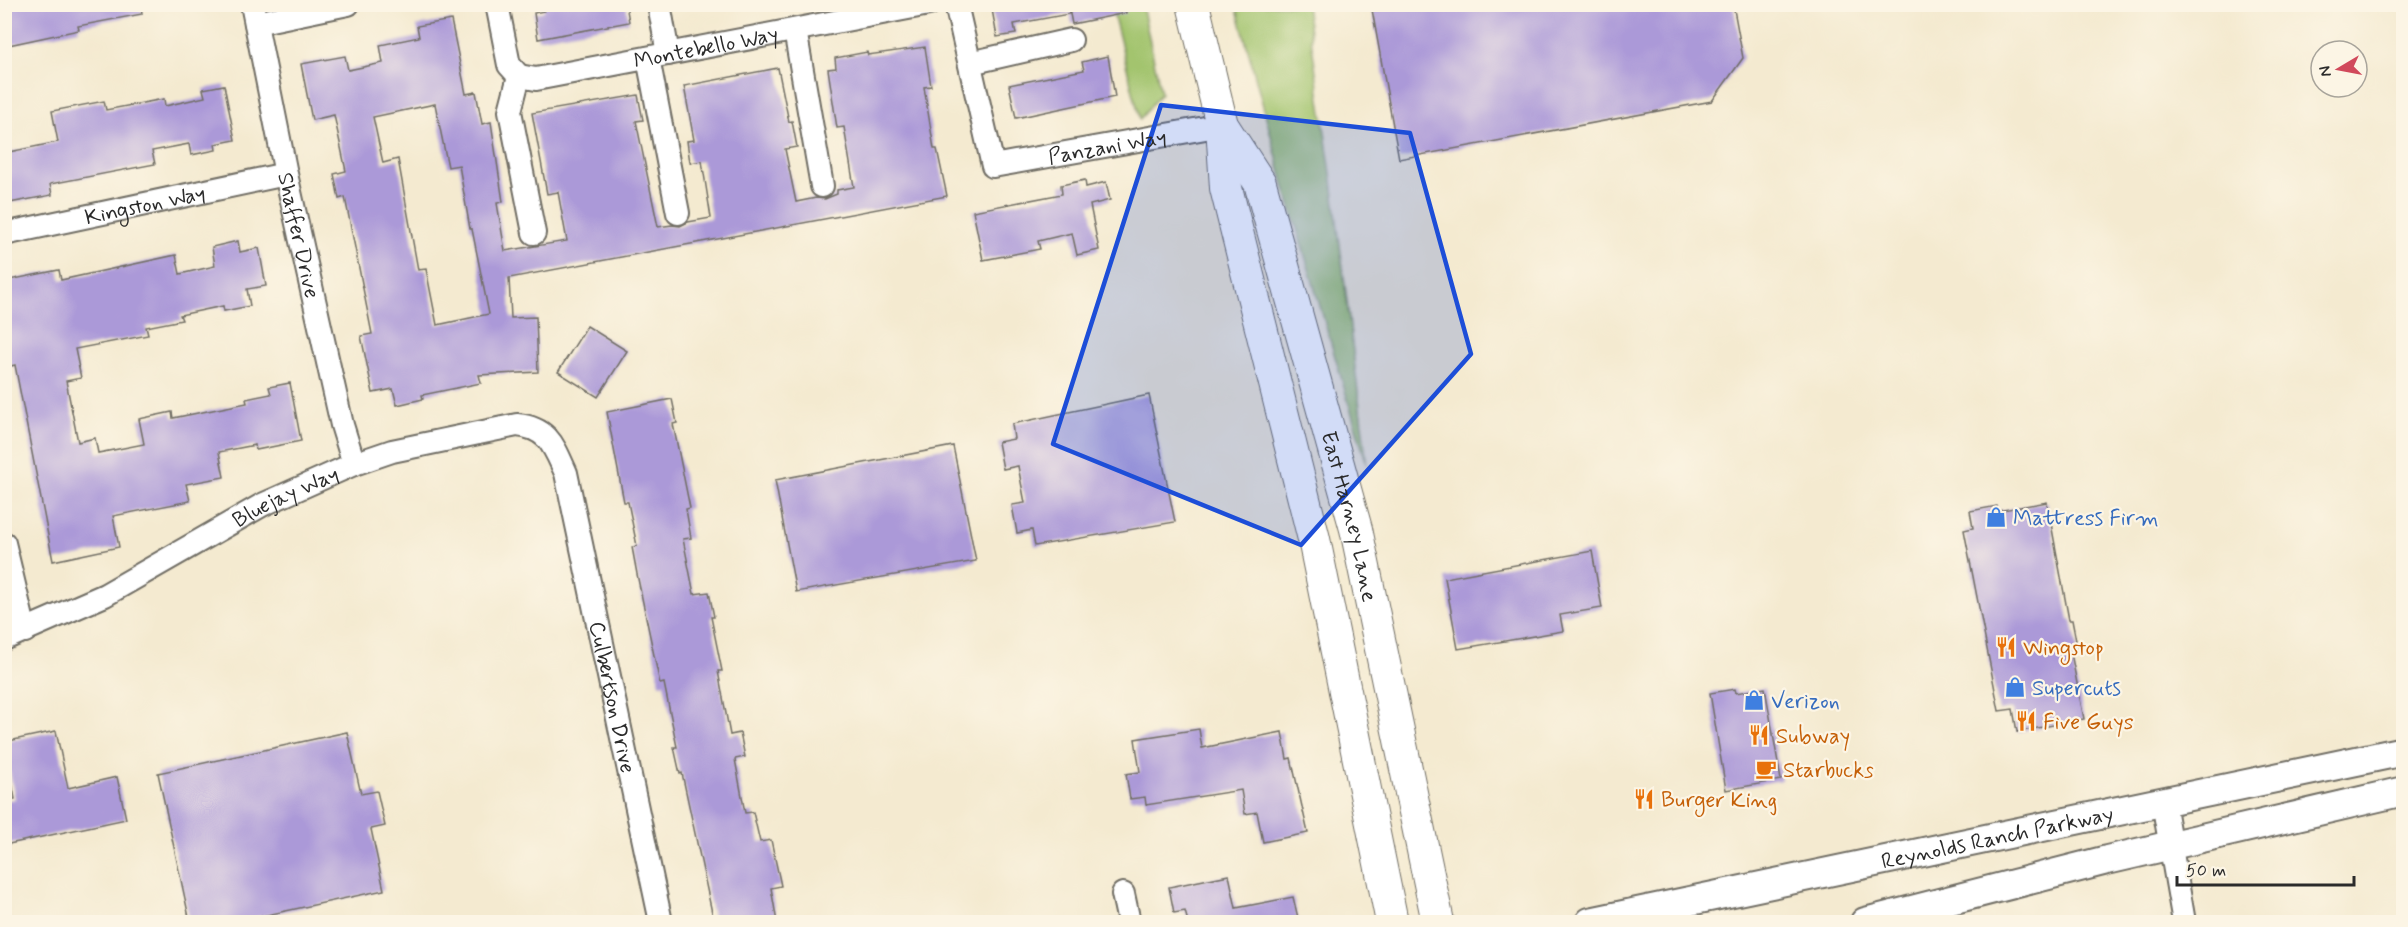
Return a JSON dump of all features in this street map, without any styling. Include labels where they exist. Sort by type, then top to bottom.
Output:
[{"type":"main road","name":"East Harney Lane","points":[[1193,4],[1222,124],[1226,188],[1314,539],[1392,922]]},
{"type":"main road","name":"East Harney Lane","points":[[1222,124],[1260,183],[1356,529],[1438,922]]},
{"type":"street","points":[[254,14],[348,4]]},
{"type":"street","points":[[497,4],[509,65],[519,76],[510,111],[534,233]]},
{"type":"street","points":[[659,4],[658,56],[678,213]]},
{"type":"street","name":"Montebello Way","points":[[519,76],[536,79],[929,4]]},
{"type":"street","points":[[956,4],[970,63],[1071,40]]},
{"type":"street","name":"Shaffer Drive","points":[[254,14],[286,174],[342,424],[354,464]]},
{"type":"street","points":[[795,30],[822,186]]},
{"type":"street","name":"Panzani Way","points":[[970,63],[993,166],[1222,124]]},
{"type":"street","name":"Kingston Way","points":[[4,234],[286,174]]},
{"type":"street","name":"Bluejay Way","points":[[15,635],[105,595],[262,505],[354,464],[392,451],[517,425],[527,426],[543,434],[552,442],[566,473]]},
{"type":"street","name":"Culbertson Drive","points":[[566,473],[661,922]]},
{"type":"street","points":[[4,543],[15,635]]},
{"type":"street","name":"Reynolds Ranch Parkway","points":[[1590,922],[2403,751]]},
{"type":"street","name":"Reynolds Ranch Parkway","points":[[1865,922],[2107,860],[2403,791]]},
{"type":"street","points":[[2163,802],[2184,922]]},
{"type":"street","points":[[1123,894],[1129,922]]},
{"type":"highlighted area","points":[[1161,105],[1410,133],[1471,354],[1301,545],[1053,444]]},
{"type":"green space","points":[[1111,5],[1142,5],[1161,93],[1140,119]]},
{"type":"green space","points":[[1236,5],[1306,5],[1332,180],[1367,465],[1285,188]]},
{"type":"building","points":[[4,4],[141,4],[142,14],[78,26],[79,30],[4,46]]},
{"type":"building","points":[[543,4],[626,4],[629,22],[538,39],[534,13],[544,11]]},
{"type":"building","points":[[991,4],[1068,4],[1069,14],[1014,24],[1016,34],[997,37]]},
{"type":"building","points":[[1068,4],[1125,4],[1126,13],[1072,24]]},
{"type":"building","points":[[1371,4],[1733,4],[1743,58],[1712,101],[1399,159]]},
{"type":"building","points":[[451,20],[466,94],[476,92],[482,124],[491,122],[503,202],[497,203],[505,251],[567,241],[558,192],[547,194],[532,113],[638,95],[643,120],[636,121],[658,227],[680,226],[688,222],[711,218],[702,161],[690,163],[687,141],[694,140],[684,86],[778,68],[789,122],[792,121],[797,147],[785,149],[796,202],[816,198],[825,199],[837,194],[837,190],[854,187],[844,127],[837,128],[828,69],[836,68],[835,58],[867,52],[868,55],[925,47],[931,86],[924,87],[934,149],[937,149],[947,196],[509,278],[511,318],[536,317],[538,372],[479,375],[481,383],[422,395],[423,399],[397,405],[393,389],[373,393],[361,336],[372,334],[345,197],[339,199],[334,174],[346,171],[334,115],[312,120],[301,64],[345,56],[348,70],[383,63],[380,45],[419,37],[417,26]],"holes":[[[435,104],[448,167],[459,165],[470,229],[472,229],[489,314],[437,325],[426,269],[418,270],[398,159],[383,163],[373,117]]]},
{"type":"building","points":[[1108,56],[1115,97],[1016,118],[1009,85],[1084,70],[1082,62]]},
{"type":"building","points":[[224,85],[235,140],[215,144],[216,150],[191,155],[189,144],[152,151],[155,164],[50,184],[52,195],[4,204],[4,153],[58,142],[52,111],[104,101],[106,110],[164,99],[165,106],[205,97],[203,89]]},
{"type":"building","points":[[1085,180],[1086,187],[1106,182],[1110,200],[1090,205],[1099,250],[1077,255],[1072,233],[1038,241],[1040,249],[983,260],[973,211],[1062,194],[1061,185]]},
{"type":"building","points":[[238,241],[240,252],[259,248],[266,286],[247,289],[250,306],[224,311],[223,306],[180,315],[182,320],[146,327],[148,335],[75,349],[81,378],[66,381],[78,442],[95,438],[98,453],[144,444],[139,419],[172,412],[173,418],[247,403],[246,399],[271,394],[269,387],[290,383],[301,441],[256,450],[255,445],[219,452],[224,477],[186,484],[190,501],[113,516],[119,547],[53,561],[15,365],[11,366],[4,336],[4,281],[59,270],[61,280],[176,255],[180,274],[215,266],[212,247]]},
{"type":"building","points":[[587,326],[627,351],[598,397],[558,372]]},
{"type":"building","points":[[1149,395],[1175,522],[1035,546],[1032,530],[1017,533],[1012,505],[1025,503],[1018,466],[1003,469],[998,442],[1014,439],[1012,424]]},
{"type":"building","points":[[672,399],[677,423],[673,424],[690,508],[686,509],[691,538],[683,539],[694,594],[709,592],[714,617],[711,617],[722,671],[718,671],[730,735],[740,733],[745,757],[735,759],[745,813],[753,812],[760,842],[771,840],[781,886],[771,888],[777,922],[714,922],[682,773],[680,774],[674,747],[677,747],[664,683],[660,684],[637,574],[632,547],[637,546],[628,502],[624,502],[607,412]]},
{"type":"building","points":[[953,446],[976,561],[796,592],[775,480]]},
{"type":"building","points":[[2047,502],[2069,620],[2072,620],[2078,651],[2071,653],[2084,719],[2017,732],[2013,709],[1999,711],[1964,530],[1973,528],[1970,511],[1997,506],[1998,511]]},
{"type":"building","points":[[1592,551],[1602,608],[1560,615],[1563,631],[1458,649],[1445,578]]},
{"type":"building","points":[[1765,688],[1781,780],[1726,790],[1710,693],[1735,689],[1736,693]]},
{"type":"building","points":[[1199,729],[1202,748],[1282,732],[1287,759],[1291,758],[1308,833],[1263,842],[1257,812],[1245,814],[1241,790],[1146,805],[1145,797],[1130,799],[1126,774],[1140,772],[1135,739]]},
{"type":"building","points":[[56,731],[68,788],[117,777],[126,819],[4,845],[4,801],[15,799],[4,742]]},
{"type":"building","points":[[347,732],[361,794],[377,791],[385,826],[371,829],[384,890],[234,922],[190,922],[158,773]]},
{"type":"building","points":[[1229,875],[1236,908],[1293,897],[1299,922],[1188,922],[1185,911],[1174,913],[1169,887]]},
{"type":"place","name":"Mattress Firm","points":[[1996,517]]},
{"type":"place","name":"Wingstop","points":[[2006,647]]},
{"type":"place","name":"Supercuts","points":[[2015,687]]},
{"type":"place","name":"Verizon","points":[[1754,700]]},
{"type":"place","name":"Five Guys","points":[[2026,721]]},
{"type":"place","name":"Subway","points":[[1759,735]]},
{"type":"place","name":"Starbucks","points":[[1766,769]]},
{"type":"place","name":"Burger King","points":[[1644,799]]}]
